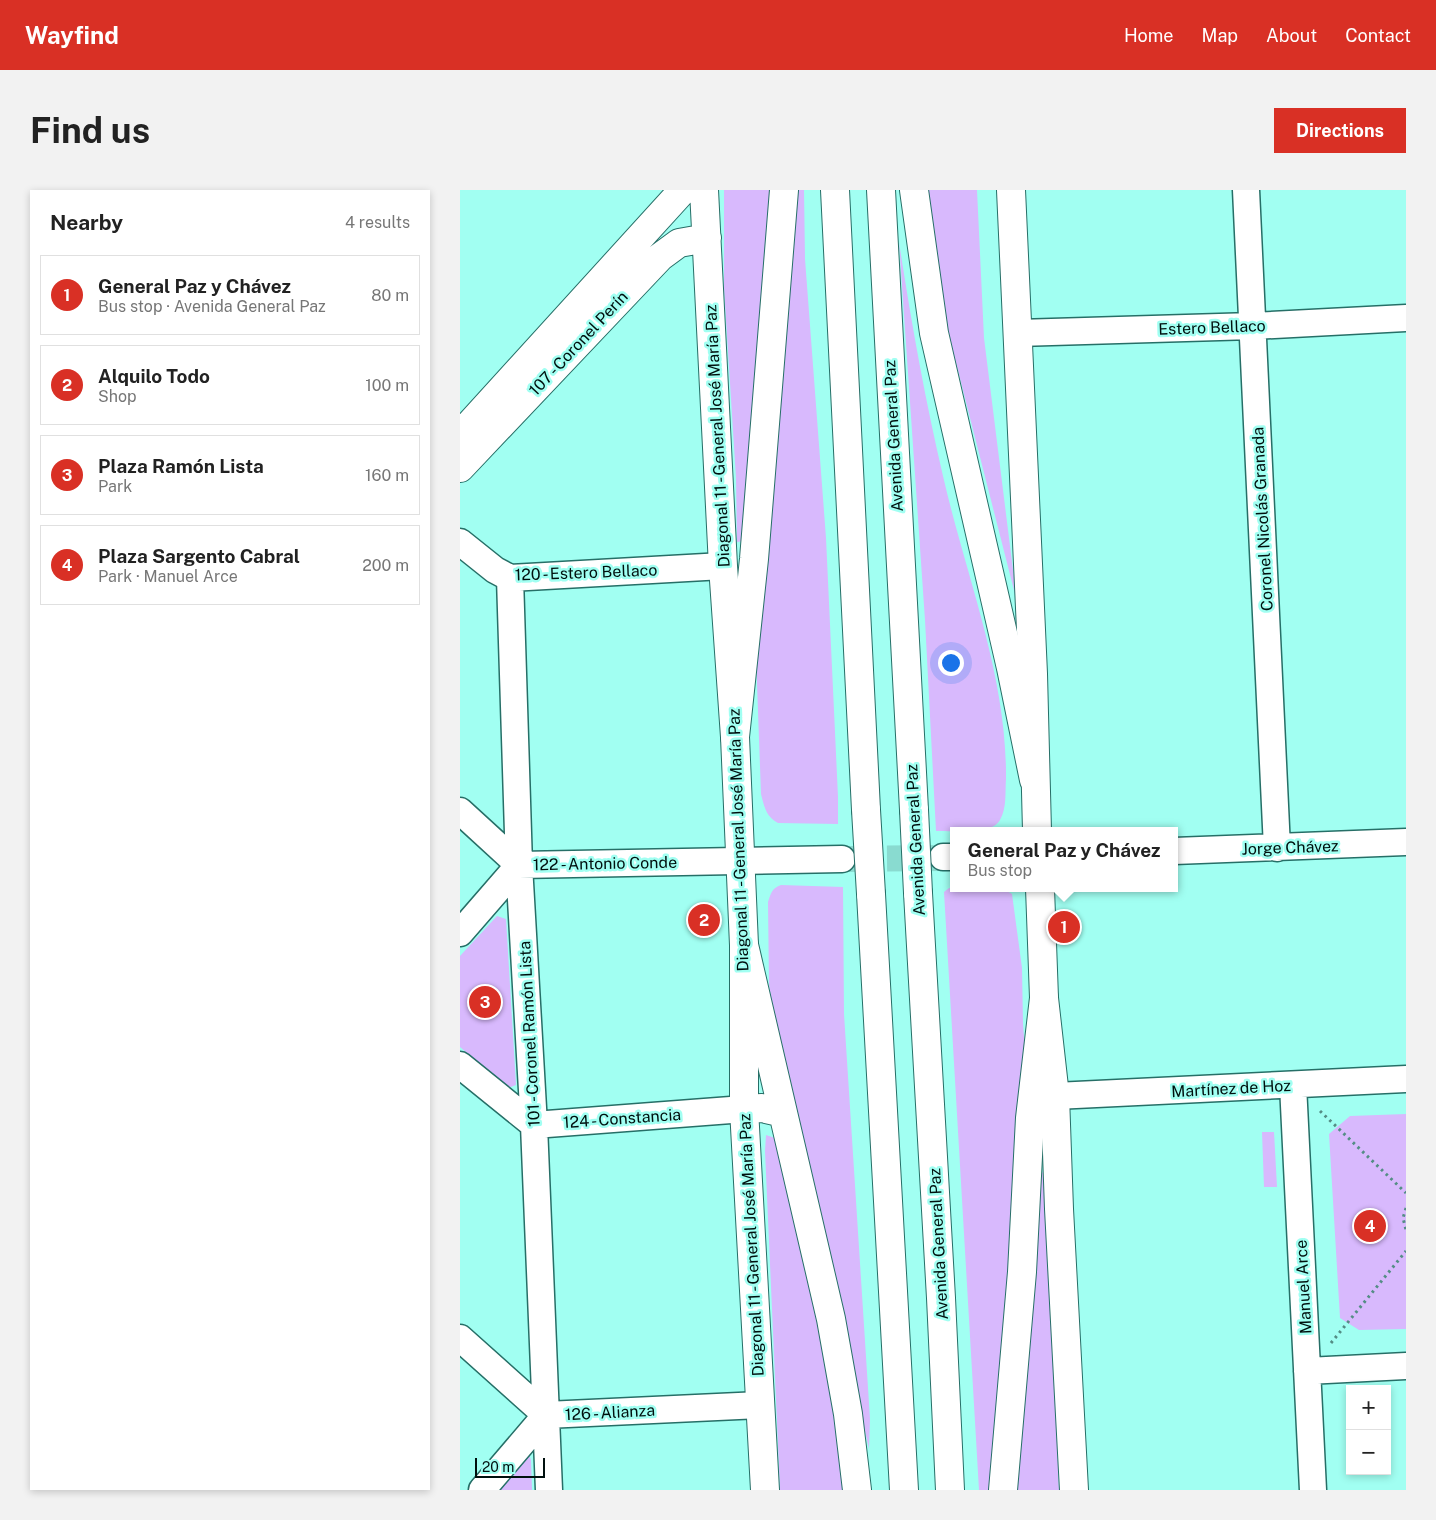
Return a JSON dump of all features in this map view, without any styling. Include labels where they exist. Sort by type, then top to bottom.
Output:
[{"type":"main road","name":"107 - Coronel Perín","points":[[460,435],[683,190]]},
{"type":"main road","name":"Diagonal 11 - General José María Paz","points":[[704,190],[723,566],[735,737],[741,861],[744,946],[744,1108],[765,1490]]},
{"type":"main road","points":[[735,737],[754,559],[784,190]]},
{"type":"main road","points":[[835,190],[866,810],[904,1490]]},
{"type":"main road","name":"Avenida General Paz","points":[[881,190],[950,1490]]},
{"type":"main road","points":[[914,190],[934,333],[976,510],[1034,780]]},
{"type":"main road","points":[[1011,190],[1033,674],[1034,780],[1037,827]]},
{"type":"main road","name":"107 - Coronel Perín","points":[[460,468],[660,257],[679,243],[707,238]]},
{"type":"main road","points":[[1040,892],[1044,998],[1055,1096],[1074,1490]]},
{"type":"main road","points":[[744,946],[831,1319],[848,1414],[857,1490]]},
{"type":"main road","points":[[1003,1490],[1022,1272],[1030,1118],[1044,998]]},
{"type":"main road","points":[[744,1108],[762,1108],[783,1113]]},
{"type":"street","name":"Coronel Nicolás Granada","points":[[1246,190],[1277,848]]},
{"type":"street","name":"Estero Bellaco","points":[[1018,333],[1252,326],[1406,318]]},
{"type":"street","name":"120 - Estero Bellaco","points":[[460,542],[495,570],[510,578],[723,566]]},
{"type":"street","name":"101 - Coronel Ramón Lista","points":[[510,578],[519,864],[534,1125],[550,1490]]},
{"type":"street","name":"122 - Antonio Conde","points":[[460,811],[519,864],[741,861]]},
{"type":"street","name":"Jorge Chávez","points":[[1178,851],[1406,842]]},
{"type":"street","points":[[741,861],[842,859]]},
{"type":"street","points":[[460,933],[519,864]]},
{"type":"street","points":[[460,1066],[534,1125]]},
{"type":"street","name":"Martínez de Hoz","points":[[1055,1096],[1406,1079]]},
{"type":"street","name":"Manuel Arce","points":[[1293,1085],[1313,1490]]},
{"type":"street","name":"124 - Constancia","points":[[534,1125],[744,1108]]},
{"type":"street","name":"126 - Alianza","points":[[460,1338],[546,1415],[760,1405]]},
{"type":"street","points":[[1307,1371],[1406,1366]]},
{"type":"street","points":[[482,1490],[546,1415]]},
{"type":"path","points":[[1293,1085],[1406,1193]]},
{"type":"path","points":[[1406,1208],[1403,1218],[1406,1230]]},
{"type":"path","points":[[1307,1371],[1406,1251]]},
{"type":"shaded area","points":[[724,190],[770,190],[744,541],[737,542],[736,478],[724,288]]},
{"type":"shaded area","points":[[792,190],[804,190],[805,259],[826,538],[838,824],[778,823],[768,814],[761,794],[756,656]]},
{"type":"shaded area","points":[[927,190],[977,190],[984,338],[1017,602],[943,312]]},
{"type":"shaded area","points":[[899,242],[908,301],[936,447],[952,514],[984,626],[1000,702],[1005,740],[1005,805],[1000,820],[991,827],[950,827],[950,832],[936,831],[925,620]]},
{"type":"shaded area","points":[[781,885],[843,887],[844,1014],[870,1419],[869,1449],[778,1044],[769,984],[768,902],[772,891]]},
{"type":"shaded area","points":[[950,888],[950,892],[1009,892],[1012,894],[1022,968],[1026,1063],[993,1490],[979,1490],[944,892]]},
{"type":"shaded area","points":[[497,916],[506,919],[516,1085],[508,1088],[460,1047],[460,956]]},
{"type":"shaded area","points":[[1406,1114],[1406,1329],[1359,1330],[1340,1318],[1329,1134],[1350,1116]]},
{"type":"shaded area","points":[[1262,1132],[1274,1132],[1277,1187],[1264,1187]]},
{"type":"shaded area","points":[[766,1135],[775,1138],[815,1297],[839,1424],[846,1490],[780,1490],[765,1151]]},
{"type":"shaded area","points":[[1041,1171],[1044,1174],[1049,1248],[1059,1490],[1017,1490]]},
{"type":"shaded area","points":[[529,1455],[531,1460],[532,1490],[489,1490]]},
{"type":"tunnel","points":[[848,859],[939,858]]},
{"type":"place","name":"Alquilo Todo","points":[[704,920]]},
{"type":"place","name":"General Paz y Chávez","points":[[1064,927]]},
{"type":"place","name":"Plaza Ramón Lista","points":[[485,1002]]},
{"type":"place","name":"Plaza Sargento Cabral","points":[[1370,1226]]}]
